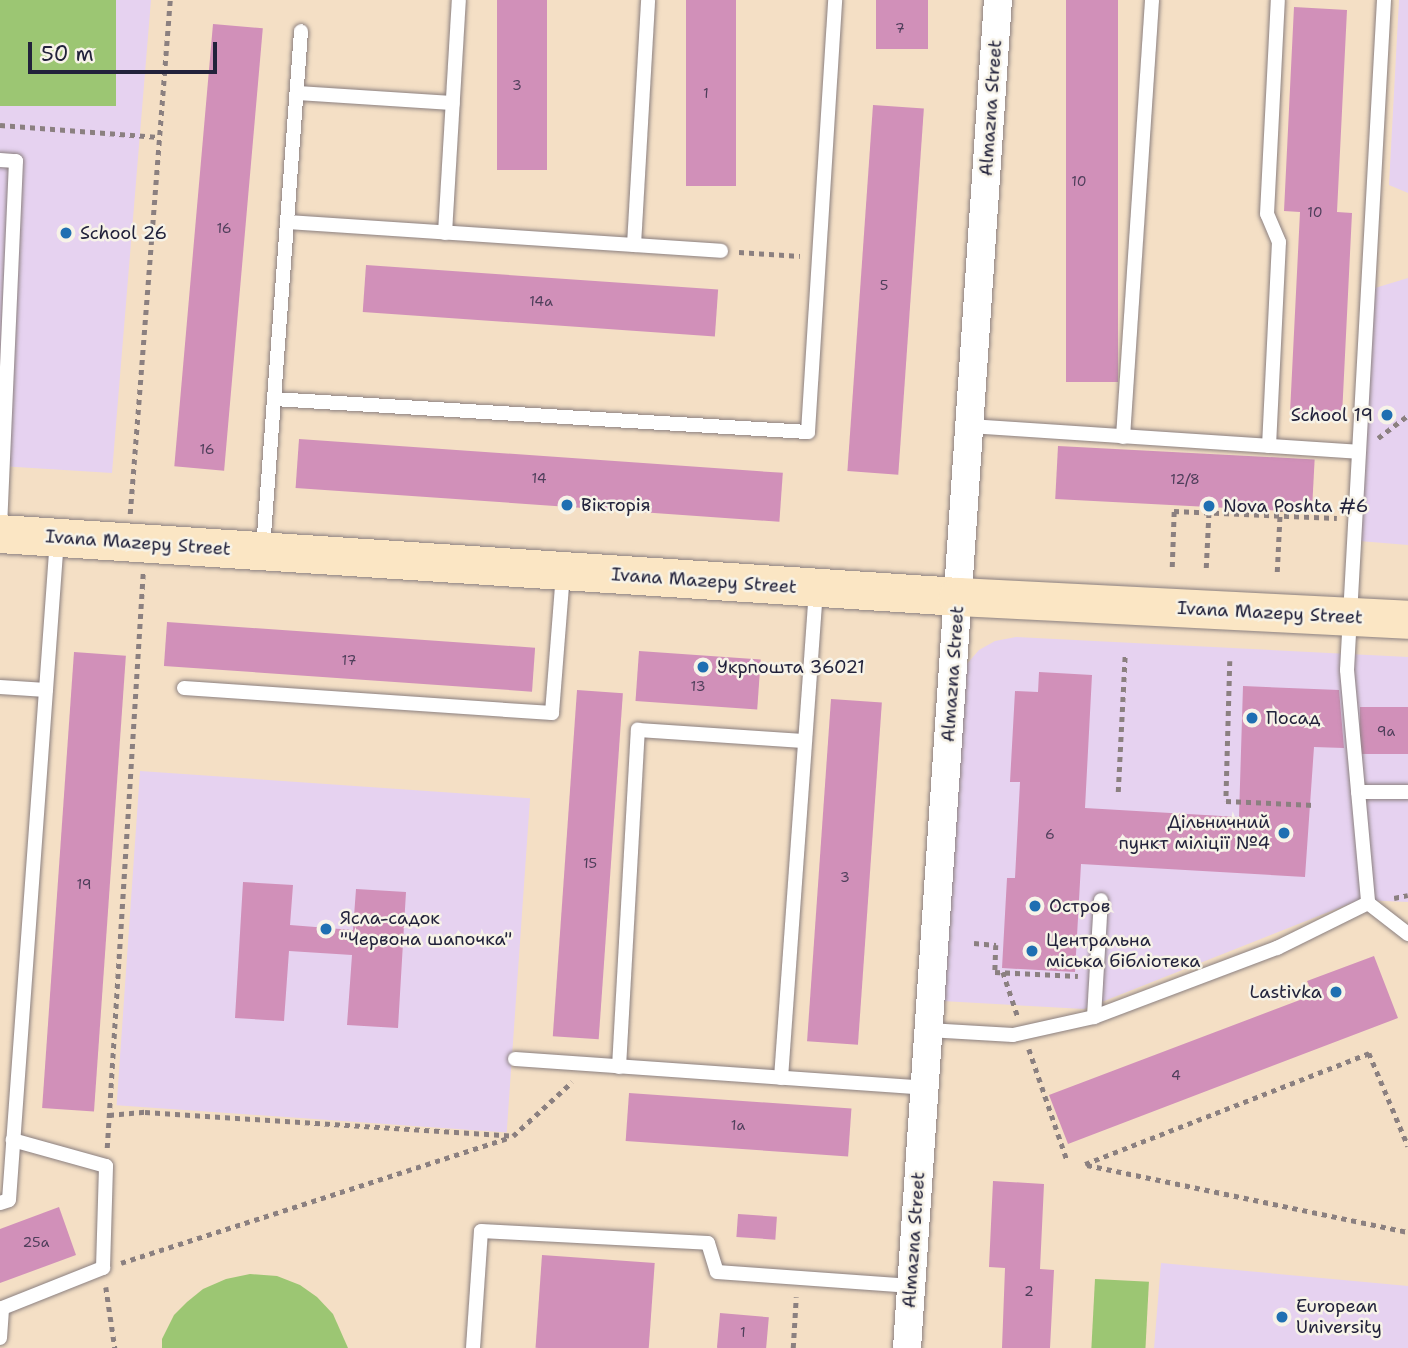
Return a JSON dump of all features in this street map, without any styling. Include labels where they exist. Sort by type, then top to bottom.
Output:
[{"type":"main road","name":"Ivana Mazepy Street","points":[[0,532],[263,552],[958,597],[1408,620]]},
{"type":"street","name":"Almazna Street","points":[[907,1348],[998,0]]},
{"type":"lane","points":[[445,233],[459,0]]},
{"type":"lane","points":[[634,245],[648,0]]},
{"type":"lane","points":[[274,399],[808,432],[835,0]]},
{"type":"lane","points":[[1124,437],[1152,0]]},
{"type":"lane","points":[[1269,446],[1279,242],[1267,214],[1278,0]]},
{"type":"lane","points":[[1384,0],[1347,670],[1368,903],[1408,934]]},
{"type":"lane","points":[[263,552],[301,31]]},
{"type":"lane","points":[[297,93],[453,103]]},
{"type":"lane","points":[[0,160],[16,161],[0,532]]},
{"type":"lane","points":[[288,222],[721,251]]},
{"type":"lane","points":[[970,426],[1358,452]]},
{"type":"lane","points":[[0,1203],[9,1200],[57,538]]},
{"type":"lane","points":[[184,688],[552,713],[563,571]]},
{"type":"lane","points":[[781,1077],[816,588]]},
{"type":"lane","points":[[0,687],[46,690]]},
{"type":"lane","points":[[619,1067],[638,730],[804,741]]},
{"type":"lane","points":[[1358,792],[1408,792]]},
{"type":"lane","points":[[1094,1017],[1101,901]]},
{"type":"lane","points":[[928,1030],[1023,1032],[1094,1017],[1277,948],[1368,903]]},
{"type":"lane","points":[[515,1059],[925,1088]]},
{"type":"lane","points":[[0,1338],[1,1309],[103,1269],[106,1166],[13,1140]]},
{"type":"lane","points":[[473,1348],[481,1231],[709,1243],[717,1272],[911,1286]]},
{"type":"path","points":[[106,1166],[136,543],[159,137],[170,0]]},
{"type":"path","points":[[0,125],[159,137]]},
{"type":"path","points":[[721,251],[819,257]]},
{"type":"path","points":[[1358,452],[1408,415]]},
{"type":"path","points":[[1172,567],[1174,511],[1209,509],[1354,519]]},
{"type":"path","points":[[1206,568],[1209,509]]},
{"type":"path","points":[[1278,572],[1280,513]]},
{"type":"path","points":[[1118,792],[1125,654]]},
{"type":"path","points":[[1230,661],[1226,801],[1315,805]]},
{"type":"path","points":[[974,943],[996,945],[995,972],[1097,977]]},
{"type":"path","points":[[1003,972],[1067,1160]]},
{"type":"path","points":[[1408,1146],[1369,1053],[1086,1164],[1408,1232]]},
{"type":"path","points":[[115,1348],[103,1269],[513,1136],[591,1065]]},
{"type":"path","points":[[109,1115],[145,1112],[513,1136]]},
{"type":"path","points":[[793,1348],[797,1278]]},
{"type":"shaded area","name":"School 26","points":[[0,0],[151,0],[112,473],[0,466]]},
{"type":"shaded area","points":[[1399,0],[1408,0],[1408,193],[1389,185]]},
{"type":"shaded area","name":"School 19","points":[[1408,278],[1408,545],[1359,541],[1375,288]]},
{"type":"shaded area","points":[[1016,637],[1408,657],[1408,902],[1359,900],[1084,1009],[942,1001],[966,665],[979,650],[995,641]]},
{"type":"shaded area","name":"Ясла-садок \"Червона шапочка\"","points":[[140,771],[530,798],[507,1132],[117,1105]]},
{"type":"shaded area","name":"European University","points":[[1161,1263],[1408,1286],[1408,1348],[1154,1348]]},
{"type":"green space","points":[[0,0],[116,0],[116,106],[0,106]]},
{"type":"green space","points":[[250,1274],[277,1276],[300,1285],[317,1297],[333,1314],[348,1348],[162,1348],[162,1339],[174,1315],[187,1302],[203,1289],[226,1279]]},
{"type":"green space","points":[[1095,1279],[1149,1282],[1145,1348],[1091,1348]]},
{"type":"building","points":[[497,0],[547,0],[547,170],[497,170]]},
{"type":"building","points":[[686,0],[736,0],[736,186],[686,186]]},
{"type":"building","points":[[876,0],[928,0],[928,49],[876,49]]},
{"type":"building","points":[[1066,0],[1118,0],[1118,382],[1066,382]]},
{"type":"building","points":[[1294,7],[1347,10],[1337,212],[1352,213],[1342,416],[1290,413],[1300,212],[1284,211]]},
{"type":"building","points":[[213,24],[263,28],[224,471],[174,466]]},
{"type":"building","points":[[873,105],[924,109],[898,475],[847,471]]},
{"type":"building","points":[[366,265],[718,290],[715,337],[363,312]]},
{"type":"building","points":[[299,439],[783,473],[779,522],[296,488]]},
{"type":"building","points":[[1058,446],[1315,459],[1312,512],[1055,499]]},
{"type":"building","points":[[167,622],[535,648],[532,692],[164,666]]},
{"type":"building","points":[[639,651],[761,660],[757,709],[636,701]]},
{"type":"building","points":[[74,652],[126,656],[94,1112],[42,1108]]},
{"type":"building","points":[[1039,672],[1092,675],[1085,808],[1239,817],[1243,686],[1339,690],[1344,748],[1314,747],[1305,877],[1081,864],[1075,972],[1002,968],[1007,878],[1015,878],[1020,782],[1010,782],[1015,691],[1038,692]]},
{"type":"building","points":[[577,690],[623,693],[599,1039],[553,1036]]},
{"type":"building","points":[[831,699],[882,703],[858,1045],[807,1041]]},
{"type":"building","points":[[1360,707],[1408,707],[1408,754],[1360,754]]},
{"type":"building","points":[[243,882],[293,885],[290,925],[353,930],[356,889],[406,892],[398,1028],[347,1025],[352,955],[289,951],[284,1021],[235,1018]]},
{"type":"building","points":[[1374,956],[1398,1018],[1068,1144],[1049,1095],[1313,995],[1307,981]]},
{"type":"building","points":[[629,1093],[851,1109],[848,1156],[626,1141]]},
{"type":"building","points":[[993,1181],[1044,1184],[1040,1269],[1054,1270],[1050,1348],[1002,1348],[1005,1268],[989,1267]]},
{"type":"building","points":[[59,1207],[76,1255],[0,1283],[0,1229]]},
{"type":"building","points":[[738,1214],[777,1217],[775,1240],[736,1237]]},
{"type":"building","points":[[542,1255],[655,1263],[649,1348],[536,1348]]},
{"type":"building","points":[[720,1313],[769,1317],[766,1348],[717,1348]]},
{"type":"place","name":"School 26","points":[[66,233]]},
{"type":"place","name":"School 19","points":[[1387,415]]},
{"type":"place","name":"Вікторія","points":[[567,505]]},
{"type":"place","name":"Nova Poshta #6","points":[[1209,506]]},
{"type":"place","name":"Укрпошта 36021","points":[[703,667]]},
{"type":"place","name":"Посад","points":[[1252,718]]},
{"type":"place","name":"Дільничний пункт міліції №4","points":[[1284,833]]},
{"type":"place","name":"Остров","points":[[1035,906]]},
{"type":"place","name":"Ясла-садок \"Червона шапочка\"","points":[[326,929]]},
{"type":"place","name":"Центральна міська бібліотека","points":[[1032,951]]},
{"type":"place","name":"Lastivka","points":[[1336,992]]},
{"type":"place","name":"European University","points":[[1282,1317]]}]
